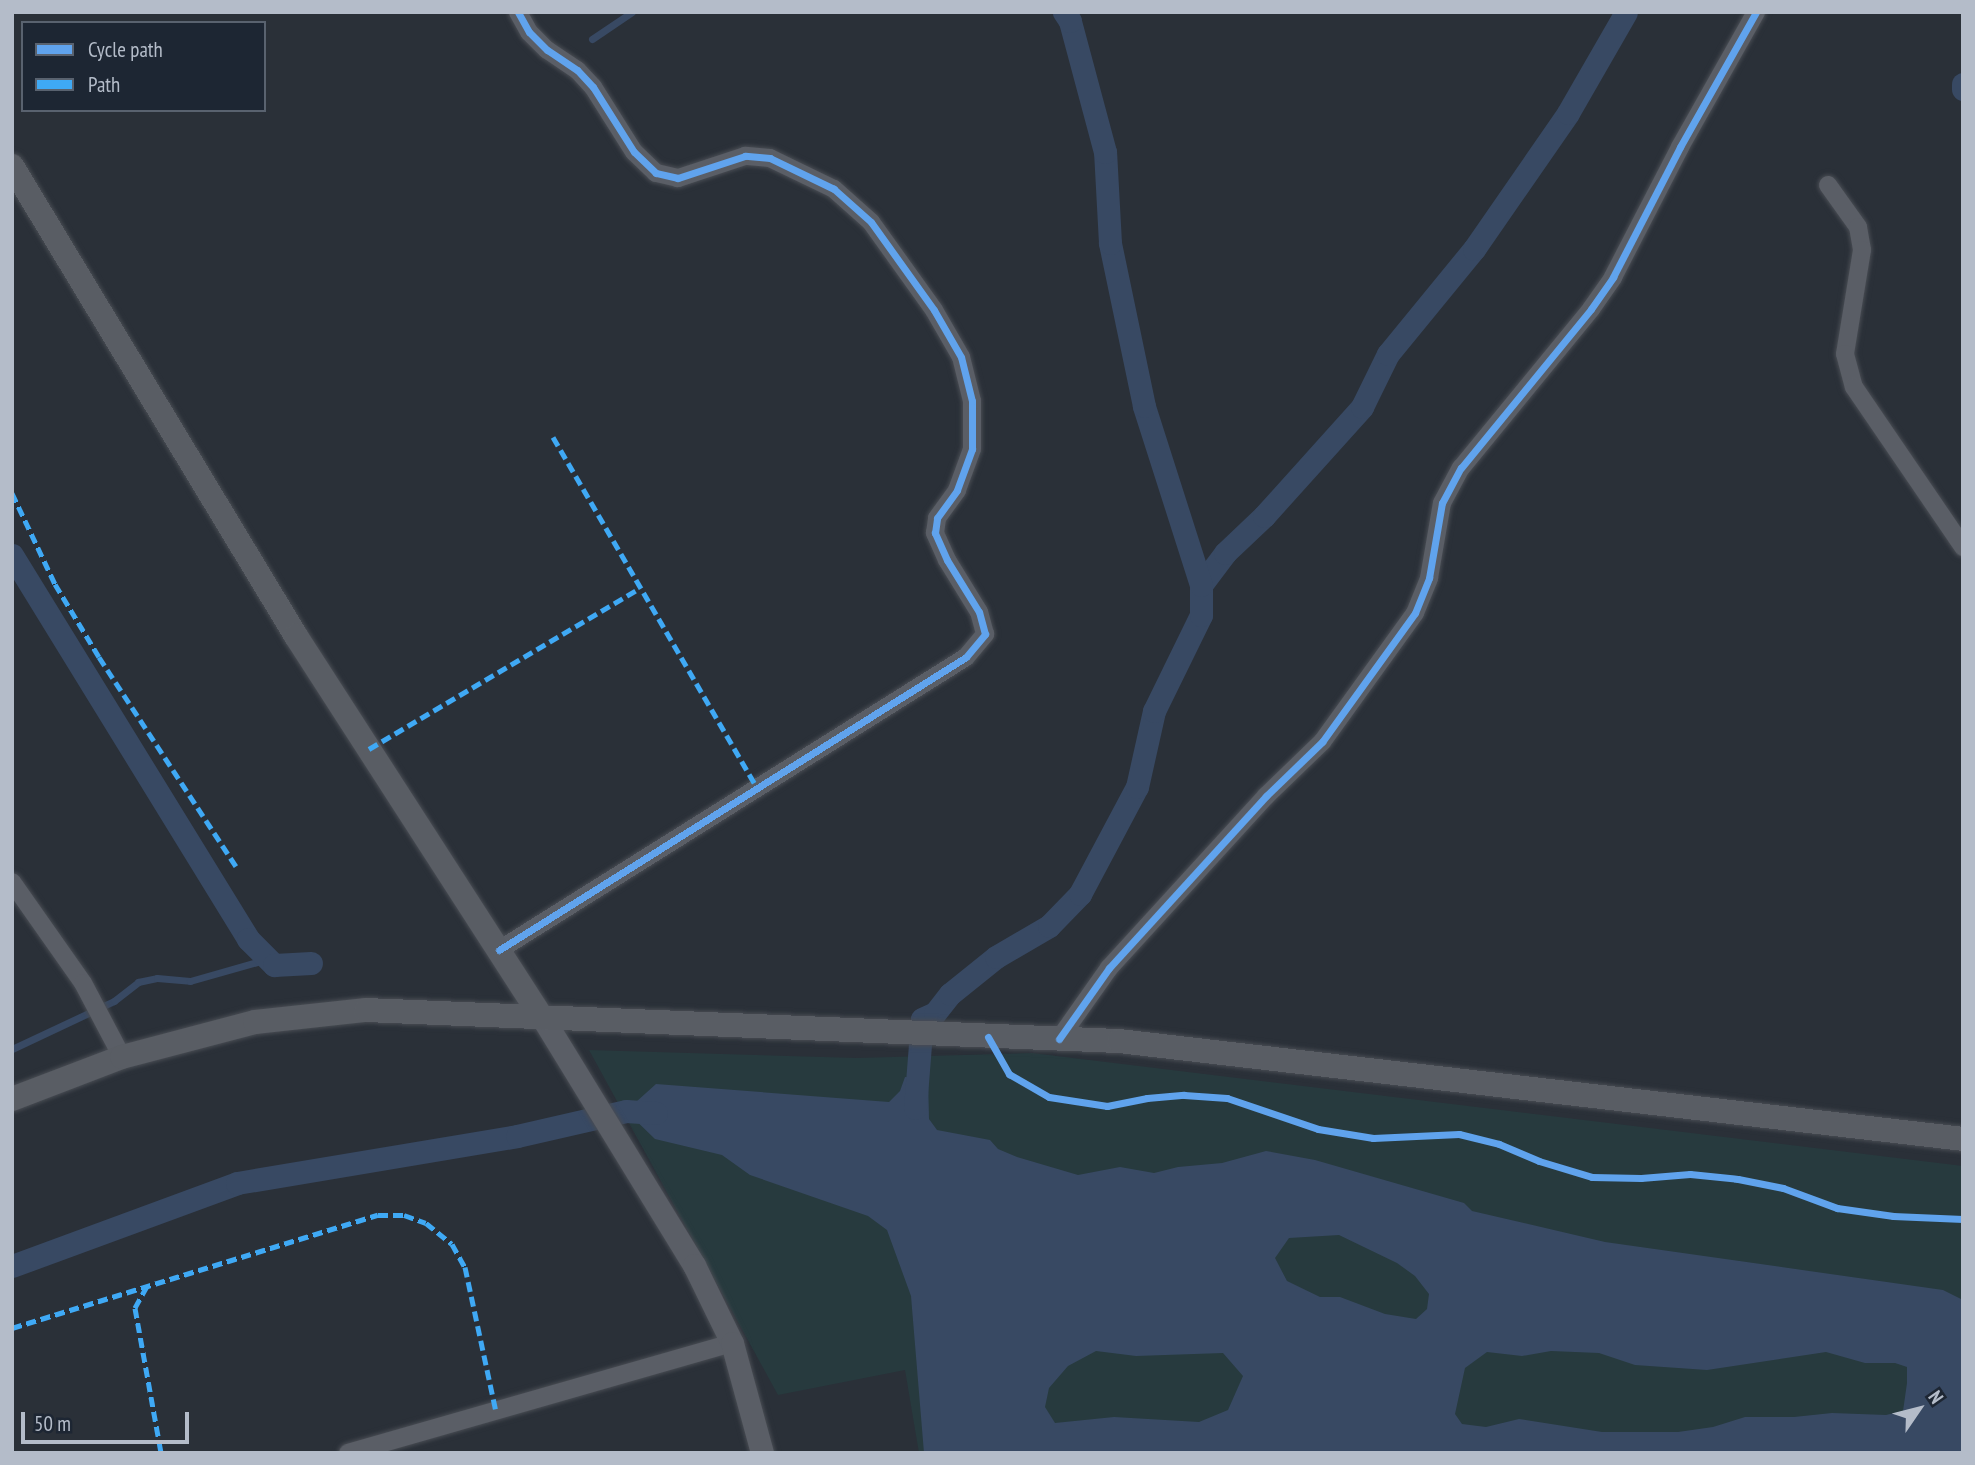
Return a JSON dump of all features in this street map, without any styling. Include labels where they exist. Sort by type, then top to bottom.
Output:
[{"type":"main road","points":[[12,166],[296,636],[542,1017]]},
{"type":"main road","points":[[12,1099],[122,1057],[255,1022],[366,1010],[1119,1041],[1963,1139]]},
{"type":"street","points":[[499,950],[966,657],[985,634],[979,612],[947,560],[935,533],[937,518],[957,490],[972,449],[972,401],[961,357],[934,310],[871,222],[834,189],[770,158],[745,156],[678,178],[656,173],[634,152],[593,87],[577,70],[547,50],[529,32],[518,12]]},
{"type":"street","points":[[1059,1039],[1108,968],[1266,796],[1321,742],[1415,613],[1429,578],[1442,503],[1461,468],[1591,309],[1613,276],[1680,147],[1756,12]]},
{"type":"street","points":[[1828,185],[1858,227],[1861,250],[1844,354],[1854,387],[1963,547]]},
{"type":"street","points":[[12,882],[92,1000],[122,1057]]},
{"type":"street","points":[[542,1017],[694,1265],[732,1343],[762,1453]]},
{"type":"street","points":[[348,1453],[732,1343]]},
{"type":"green space","points":[[589,1050],[857,1058],[1032,1053],[1963,1166],[1963,1453],[919,1453],[905,1370],[778,1395]]},
{"type":"water","points":[[905,1077],[928,1078],[929,1119],[937,1130],[990,1140],[998,1149],[1017,1157],[1078,1175],[1120,1167],[1154,1173],[1178,1167],[1222,1163],[1266,1151],[1315,1160],[1464,1203],[1472,1211],[1605,1242],[1943,1290],[1963,1300],[1963,1453],[924,1453],[911,1296],[887,1230],[868,1216],[750,1175],[722,1155],[655,1139],[626,1111],[656,1084],[889,1102],[900,1091]],"holes":[[[1339,1235],[1397,1263],[1415,1276],[1429,1294],[1427,1309],[1416,1319],[1385,1314],[1340,1297],[1320,1297],[1287,1281],[1275,1258],[1289,1238]],[[1096,1351],[1136,1356],[1223,1353],[1243,1376],[1228,1410],[1199,1422],[1114,1417],[1055,1423],[1045,1407],[1049,1388],[1068,1366]],[[1551,1351],[1599,1353],[1635,1365],[1707,1370],[1826,1352],[1865,1363],[1895,1363],[1907,1367],[1907,1383],[1903,1411],[1886,1415],[1832,1413],[1794,1417],[1745,1417],[1713,1427],[1678,1432],[1602,1432],[1519,1419],[1486,1427],[1462,1424],[1455,1414],[1465,1368],[1487,1352],[1522,1356]]]},
{"type":"waterway","points":[[592,39],[632,12]]},
{"type":"waterway","points":[[915,1108],[922,1019],[935,1013],[950,994],[996,957],[1049,926],[1080,894],[1137,787],[1154,711],[1201,615],[1201,585],[1144,406],[1110,243],[1105,152],[1070,21],[1064,12]]},
{"type":"waterway","points":[[1201,585],[1225,553],[1264,516],[1362,407],[1388,354],[1474,249],[1568,113],[1626,12]]},
{"type":"waterway","points":[[1963,84],[1963,89]]},
{"type":"waterway","points":[[12,555],[248,939],[274,965],[311,963]]},
{"type":"waterway","points":[[12,1049],[114,1001],[138,982],[157,978],[190,981],[268,959]]},
{"type":"waterway","points":[[12,1266],[237,1183],[517,1136],[626,1111],[656,1113]]},
{"type":"marked path","points":[[553,437],[757,788]]},
{"type":"marked path","points":[[12,493],[55,584],[99,657],[236,866]]},
{"type":"marked path","points":[[369,749],[638,589]]},
{"type":"marked path","points":[[12,1328],[378,1215],[404,1215],[426,1223],[452,1244],[465,1267],[496,1411]]},
{"type":"marked path","points":[[147,1286],[135,1308],[161,1453]]},
{"type":"cycle path","points":[[499,950],[966,657],[985,634],[979,612],[947,560],[935,533],[937,518],[957,490],[972,449],[972,401],[961,357],[934,310],[871,222],[834,189],[770,158],[745,156],[678,178],[656,173],[634,152],[593,87],[577,70],[547,50],[529,32],[518,12]]},
{"type":"cycle path","points":[[1059,1039],[1109,968],[1266,796],[1322,742],[1415,613],[1429,578],[1442,503],[1461,468],[1591,309],[1613,277],[1680,147],[1756,12]]},
{"type":"cycle path","points":[[988,1037],[1009,1074],[1049,1097],[1107,1106],[1147,1098],[1184,1095],[1227,1098],[1318,1129],[1373,1138],[1459,1134],[1499,1144],[1539,1161],[1592,1177],[1641,1178],[1690,1174],[1738,1179],[1783,1188],[1837,1208],[1893,1216],[1963,1219]]}]
